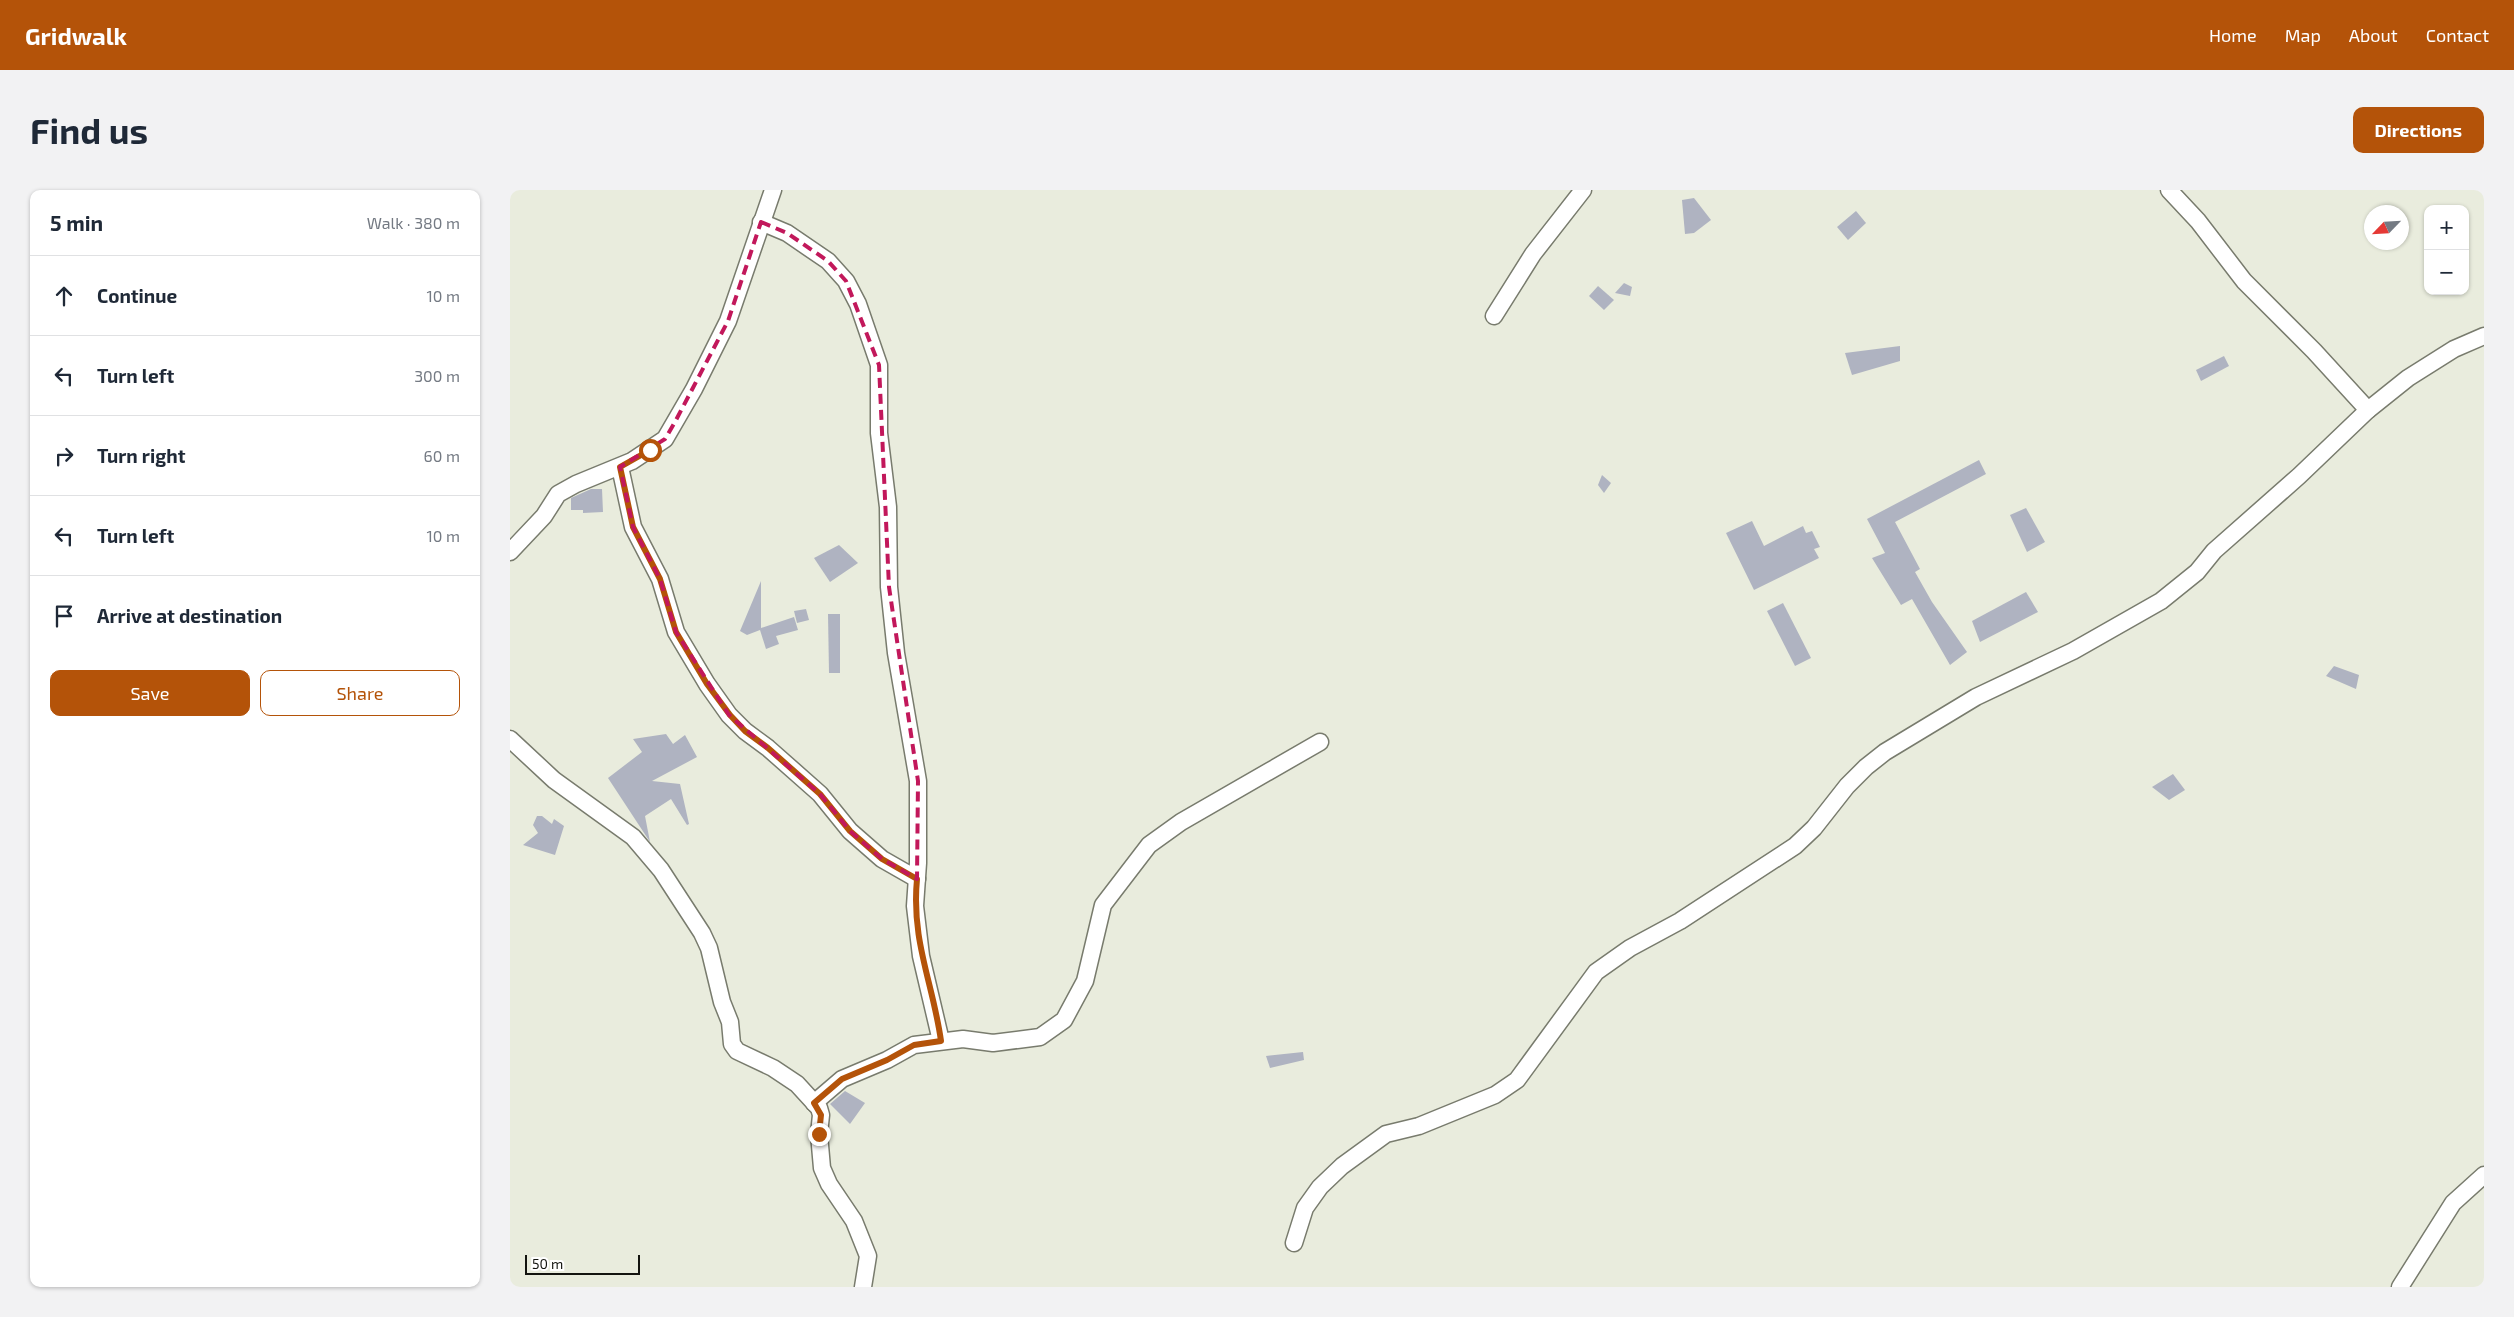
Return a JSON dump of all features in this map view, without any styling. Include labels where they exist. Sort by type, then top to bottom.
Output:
[{"type":"street","points":[[510,552],[544,516],[558,494],[576,484],[620,467],[665,439],[728,321],[773,190]]},
{"type":"street","points":[[1494,316],[1533,254],[1583,190]]},
{"type":"street","points":[[2169,190],[2198,221],[2244,281],[2314,351],[2368,410]]},
{"type":"street","points":[[761,222],[787,234],[828,261],[846,280],[858,304],[879,365],[879,433],[888,507],[888,587],[896,653],[918,781],[917,879],[914,906],[921,956],[941,1041]]},
{"type":"street","points":[[1294,1243],[1305,1208],[1320,1187],[1342,1166],[1386,1134],[1419,1126],[1495,1095],[1516,1080],[1596,972],[1630,948],[1680,921],[1794,846],[1814,828],[1847,786],[1885,752],[1976,697],[2073,652],[2161,601],[2197,572],[2214,551],[2299,476],[2368,410],[2408,378],[2454,350],[2484,336]]},
{"type":"street","points":[[620,467],[633,527],[660,579],[676,632],[707,684],[730,715],[745,731],[768,748],[820,794],[850,831],[882,859],[917,879]]},
{"type":"street","points":[[510,739],[554,780],[633,838],[661,870],[689,911],[709,948],[722,1002],[730,1022],[732,1044],[737,1051],[773,1068],[798,1084],[814,1103],[821,1115],[819,1134],[822,1168],[829,1184],[854,1221],[868,1256],[863,1287]]},
{"type":"street","points":[[814,1103],[842,1079],[887,1060],[914,1045],[963,1039],[993,1043],[1040,1037],[1064,1020],[1085,981],[1103,905],[1149,845],[1181,822],[1320,742]]},
{"type":"street","points":[[2400,1287],[2453,1203],[2484,1175]]},
{"type":"highlighted area","points":[[761,222],[787,233],[828,261],[846,281],[879,365],[889,587],[918,781],[917,879],[882,859],[850,831],[820,794],[729,715],[676,632],[660,579],[633,527],[620,467],[665,439],[675,422],[728,321]]},
{"type":"building","points":[[1694,198],[1711,220],[1694,233],[1685,234],[1682,200]]},
{"type":"building","points":[[1856,211],[1866,223],[1848,240],[1837,227]]},
{"type":"building","points":[[1624,283],[1632,287],[1630,296],[1615,293]]},
{"type":"building","points":[[1598,286],[1614,300],[1604,310],[1589,296]]},
{"type":"building","points":[[1900,346],[1900,361],[1852,375],[1845,353]]},
{"type":"building","points":[[2224,356],[2229,366],[2201,381],[2196,370]]},
{"type":"building","points":[[1979,460],[1986,474],[1895,522],[1920,569],[1915,572],[1932,602],[1967,652],[1950,665],[1912,599],[1901,605],[1872,558],[1885,553],[1867,519]]},
{"type":"building","points":[[1602,475],[1611,483],[1604,493],[1598,485]]},
{"type":"building","points":[[591,489],[602,489],[603,512],[583,513],[583,510],[571,510],[571,498]]},
{"type":"building","points":[[2026,508],[2045,542],[2027,552],[2010,515]]},
{"type":"building","points":[[1752,521],[1764,546],[1803,526],[1806,533],[1812,531],[1820,547],[1814,549],[1819,558],[1754,590],[1726,533]]},
{"type":"building","points":[[839,545],[858,563],[830,582],[814,558]]},
{"type":"building","points":[[761,581],[761,628],[794,617],[798,630],[776,636],[779,644],[766,649],[760,630],[747,635],[740,631]]},
{"type":"building","points":[[2026,592],[2038,612],[1980,642],[1972,621]]},
{"type":"building","points":[[1783,603],[1811,658],[1795,666],[1767,611]]},
{"type":"building","points":[[806,609],[809,620],[797,623],[794,611]]},
{"type":"building","points":[[828,614],[840,614],[840,673],[829,673]]},
{"type":"building","points":[[2334,666],[2359,675],[2356,689],[2326,676]]},
{"type":"building","points":[[666,734],[673,744],[685,735],[697,757],[652,781],[680,784],[689,824],[687,825],[671,799],[645,816],[650,842],[608,778],[642,752],[633,739]]},
{"type":"building","points":[[2173,774],[2185,790],[2169,800],[2152,787]]},
{"type":"building","points":[[537,816],[542,816],[552,824],[554,819],[564,826],[555,855],[523,845],[538,833],[533,825]]},
{"type":"building","points":[[1303,1052],[1304,1060],[1270,1068],[1266,1056]]},
{"type":"building","points":[[845,1091],[865,1103],[850,1124],[830,1104]]},
{"type":"route","points":[[650,450],[620,467],[633,527],[660,579],[676,632],[707,684],[730,715],[745,731],[768,748],[820,794],[850,831],[882,859],[917,879],[914,906],[921,956],[937,1015],[941,1041],[914,1045],[887,1060],[864,1068],[842,1079],[814,1103],[819,1108],[821,1115],[819,1134]]}]
